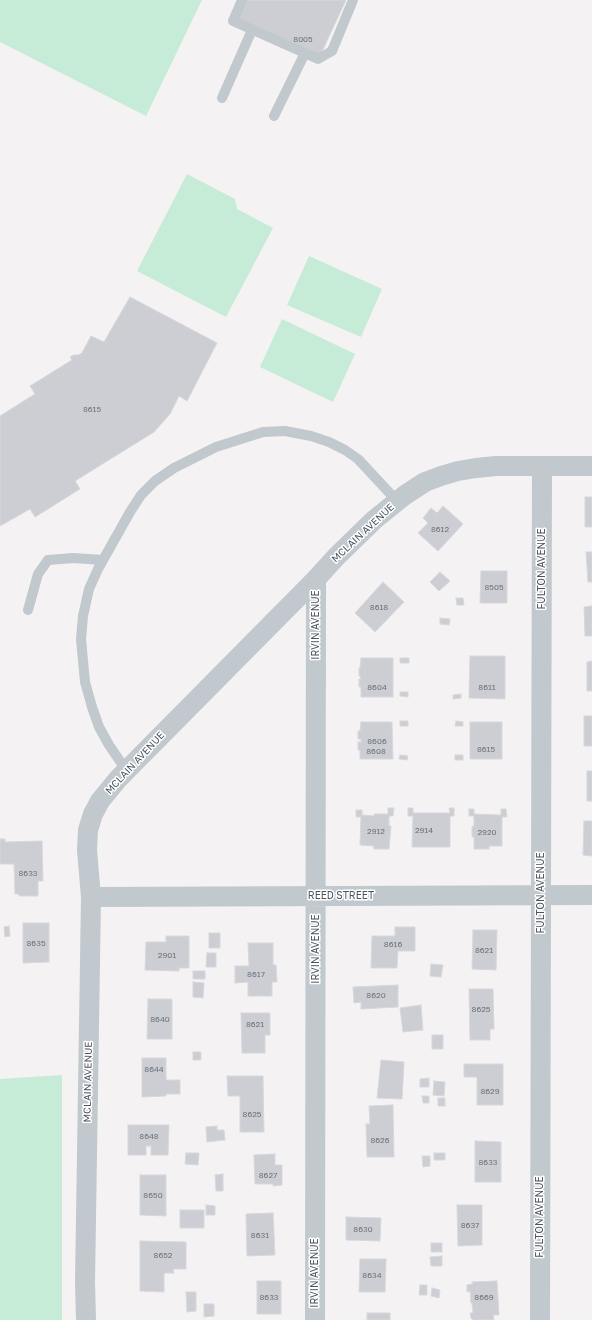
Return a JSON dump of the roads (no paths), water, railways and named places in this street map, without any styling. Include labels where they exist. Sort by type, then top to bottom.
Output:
[{"type":"street","name":"MCLAIN AVENUE","points":[[86,1320],[85,1282],[91,897],[87,850],[88,830],[93,814],[100,801],[126,770],[316,579],[336,557],[374,520],[397,501],[425,482],[458,471],[496,466],[592,466]]},
{"type":"street","name":"FULTON AVENUE","points":[[540,1320],[542,466]]},
{"type":"street","name":"IRVIN AVENUE","points":[[315,1320],[316,579]]},
{"type":"street","name":"REED STREET","points":[[91,897],[592,895]]},
{"type":"lane","points":[[242,0],[233,21],[318,59],[332,51],[353,0]]},
{"type":"lane","points":[[222,98],[252,30]]},
{"type":"lane","points":[[274,116],[305,53]]},
{"type":"lane","points":[[126,770],[99,727],[86,682],[81,639],[83,616],[89,590],[103,560],[130,512],[142,495],[155,481],[174,468],[216,447],[263,432],[284,431],[311,436],[329,442],[358,459],[397,501]]},
{"type":"lane","points":[[28,610],[38,574],[48,560],[73,558],[103,560]]}]
